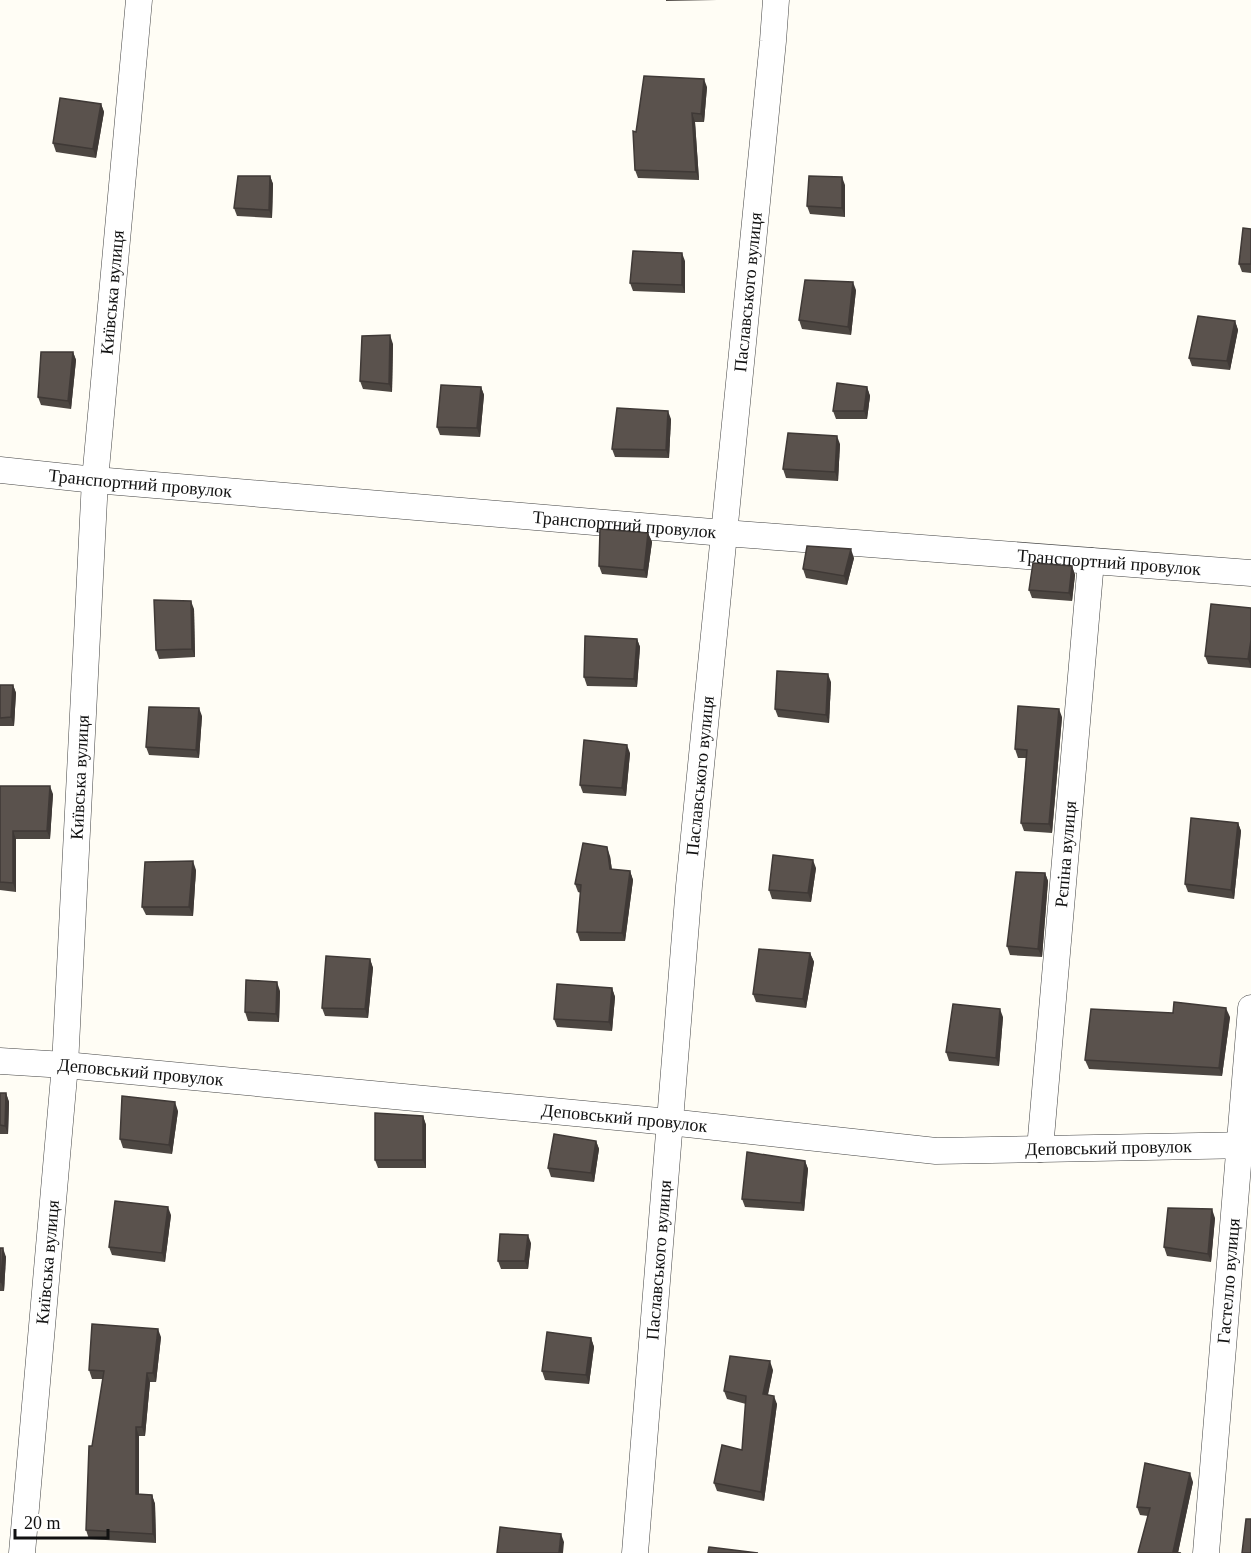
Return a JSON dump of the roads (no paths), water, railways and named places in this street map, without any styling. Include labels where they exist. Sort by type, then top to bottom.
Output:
[{"type":"street","name":"Київська вулиця","points":[[22,1553],[65,1065],[95,480],[139,0]]},
{"type":"street","name":"Паславського вулиця","points":[[635,1553],[689,886],[776,0]]},
{"type":"street","name":"Транспортний провулок","points":[[0,470],[724,533],[1251,573]]},
{"type":"street","name":"Рєпіна вулиця","points":[[1040,1149],[1092,561]]},
{"type":"street","name":"Гастелло вулиця","points":[[1206,1553],[1245,1145],[1251,1008]]},
{"type":"street","name":"Деповський провулок","points":[[0,1060],[669,1122],[936,1151],[1245,1145]]}]
